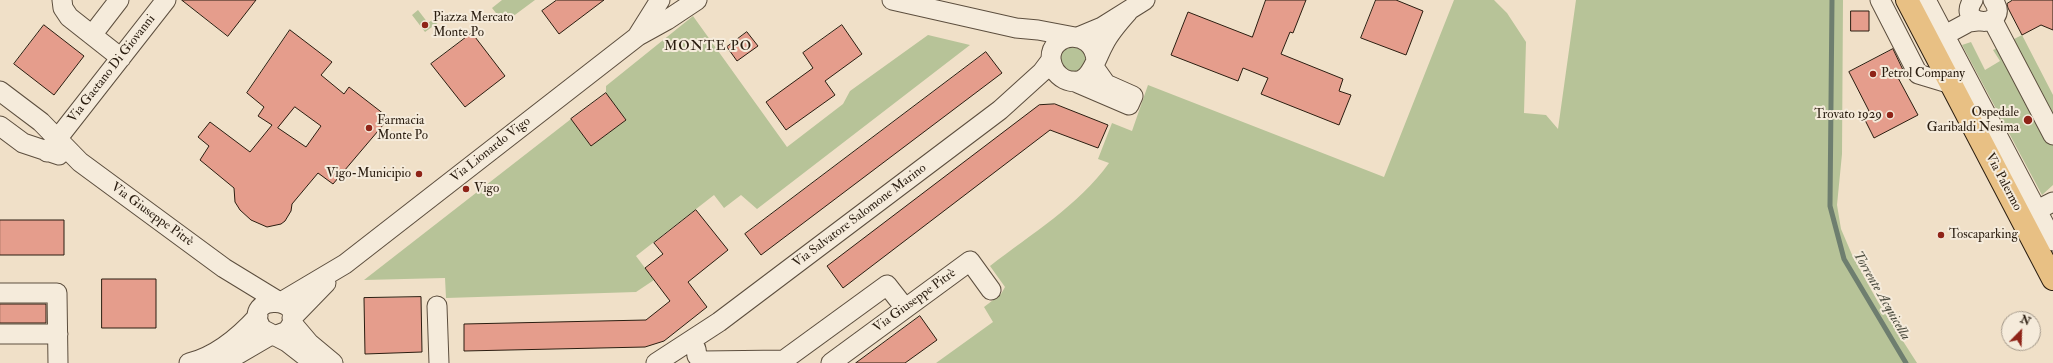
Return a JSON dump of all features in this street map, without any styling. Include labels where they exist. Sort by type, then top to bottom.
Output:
[{"type":"main road","name":"Via Palermo","points":[[1907,0],[2053,279]]},
{"type":"street","points":[[62,0],[63,8],[69,17],[121,58]]},
{"type":"street","points":[[92,35],[119,0]]},
{"type":"street","name":"Via Gaetano Di Giovanni","points":[[53,145],[166,0]]},
{"type":"street","points":[[638,36],[660,0]]},
{"type":"street","points":[[638,36],[697,0]]},
{"type":"street","points":[[892,0],[1016,28],[1038,30],[1076,37],[1089,43],[1093,48],[1095,63],[1106,84],[1133,96],[1129,105],[1058,75],[1047,48],[1039,38],[1016,28]]},
{"type":"street","points":[[1000,110],[1042,72],[1051,58],[1057,44],[1062,40],[1076,37],[1102,27],[1145,0]]},
{"type":"street","points":[[1880,0],[1918,74],[1951,84]]},
{"type":"street","points":[[1926,0],[1943,33],[2045,206],[2053,241]]},
{"type":"street","points":[[1943,33],[1969,22],[1978,13],[1997,9],[1993,0]]},
{"type":"street","points":[[1000,110],[1044,84],[1070,81],[1088,76],[1104,43],[1115,26],[1128,12]]},
{"type":"street","points":[[1978,13],[2053,135]]},
{"type":"street","name":"Via Lionardo Vigo","points":[[345,264],[638,36]]},
{"type":"street","name":"Via Giuseppe Pitrè","points":[[0,91],[41,122],[53,145],[80,162],[224,268]]},
{"type":"street","name":"Via Salvatore Salomone Marino","points":[[719,322],[1000,110]]},
{"type":"street","points":[[0,126],[23,144],[53,145]]},
{"type":"street","name":"Via Giuseppe Pitrè","points":[[831,363],[970,261],[991,290]]},
{"type":"street","points":[[189,363],[225,346],[247,329],[266,303],[279,302],[345,264]]},
{"type":"street","points":[[223,363],[273,335],[287,331],[292,321],[345,264]]},
{"type":"street","points":[[224,268],[289,309],[292,321],[309,343],[333,363]]},
{"type":"street","points":[[224,268],[258,315],[262,329],[287,342],[314,363]]},
{"type":"street","points":[[696,349],[697,356],[703,361],[784,362],[887,285],[905,308]]},
{"type":"street","points":[[0,293],[57,293],[58,363]]},
{"type":"street","points":[[862,304],[879,327]]},
{"type":"street","points":[[437,306],[439,363]]},
{"type":"street","points":[[678,363],[696,349],[719,322]]},
{"type":"street","points":[[656,363],[719,322]]},
{"type":"street","points":[[0,334],[58,334]]},
{"type":"green space","points":[[502,0],[535,0],[504,23],[492,8]]},
{"type":"green space","points":[[1454,0],[1494,0],[1507,13],[1526,42],[1524,113],[1546,115],[1558,129],[1576,0],[1843,0],[1842,154],[1837,205],[1841,229],[1853,257],[1878,302],[1917,363],[936,363],[993,322],[984,307],[1001,294],[1005,287],[990,266],[1069,206],[1097,178],[1109,163],[1098,159],[1112,123],[1132,131],[1148,85],[1384,177]]},
{"type":"green space","points":[[418,10],[428,23],[439,15],[443,19],[425,32],[412,15]]},
{"type":"green space","points":[[693,16],[787,147],[843,104],[850,91],[928,35],[970,45],[757,209],[741,195],[724,208],[714,195],[636,256],[654,280],[636,292],[446,298],[445,278],[364,280],[571,119],[591,146],[626,120],[606,93],[606,86]]},
{"type":"green space","points":[[2022,35],[2053,95],[2053,127],[2008,42]]},
{"type":"green space","points":[[1971,42],[1985,70],[2000,61],[1993,50],[2002,46],[2053,145],[2053,185],[2042,195],[1962,45]]},
{"type":"green space","points":[[1065,46],[1084,47],[1088,66],[1074,74],[1060,65],[1062,49]]},
{"type":"building","points":[[182,0],[256,0],[228,36]]},
{"type":"building","points":[[557,0],[604,0],[559,34],[542,11]]},
{"type":"building","points":[[1266,0],[1306,0],[1293,33],[1290,32],[1281,54],[1343,79],[1339,91],[1351,95],[1339,125],[1261,94],[1268,78],[1243,68],[1238,81],[1171,55],[1188,12],[1252,37]]},
{"type":"building","points":[[1376,0],[1396,0],[1423,11],[1406,55],[1361,38]]},
{"type":"building","points":[[2013,0],[2053,0],[2053,30],[2041,25],[2022,35],[2008,8],[2007,4]]},
{"type":"building","points":[[1851,11],[1869,11],[1869,31],[1851,31]]},
{"type":"building","points":[[44,25],[84,56],[54,95],[14,64]]},
{"type":"building","points":[[842,25],[862,54],[825,81],[835,95],[786,130],[766,102],[813,68],[803,53]]},
{"type":"building","points":[[290,30],[332,62],[321,75],[344,94],[349,87],[389,118],[333,184],[318,173],[292,204],[291,211],[285,221],[281,224],[267,227],[251,220],[240,210],[235,202],[234,188],[200,160],[209,146],[198,137],[210,122],[250,152],[272,125],[258,116],[264,107],[247,93]],"holes":[[[295,107],[321,126],[306,147],[278,128]]]},
{"type":"building","points":[[747,32],[758,46],[737,61],[727,47]]},
{"type":"building","points":[[472,33],[505,76],[465,107],[431,64]]},
{"type":"building","points":[[1893,49],[1903,70],[1896,74],[1918,115],[1874,138],[1862,114],[1869,111],[1849,72]]},
{"type":"building","points":[[986,52],[1002,73],[761,255],[745,234]]},
{"type":"building","points":[[606,93],[626,120],[591,146],[571,119]]},
{"type":"building","points":[[1055,104],[1108,125],[1098,148],[1050,130],[843,288],[827,266],[1039,105]]},
{"type":"building","points":[[696,210],[728,250],[688,282],[707,307],[664,341],[645,347],[464,351],[464,324],[646,320],[670,301],[645,268],[663,254],[654,243]]},
{"type":"building","points":[[0,220],[64,220],[64,255],[0,255]]},
{"type":"building","points":[[102,279],[156,279],[156,328],[102,328]]},
{"type":"building","points":[[421,297],[422,352],[365,354],[364,298]]},
{"type":"building","points":[[0,304],[46,304],[46,323],[0,323]]},
{"type":"building","points":[[920,316],[937,340],[905,363],[856,363]]},
{"type":"waterway","name":"Torrente Acquicella","points":[[1832,0],[1830,206],[1844,259],[1906,363]]},
{"type":"place","name":"Piazza Mercato Monte Po","points":[[425,25]]},
{"type":"place","name":"Petrol Company","points":[[1873,74]]},
{"type":"place","name":"Trovato 1929","points":[[1890,115]]},
{"type":"place","name":"Ospedale Garibaldi Nesima","points":[[2028,120]]},
{"type":"place","name":"Farmacia Monte Po","points":[[369,128]]},
{"type":"place","name":"Vigo-Municipio","points":[[419,174]]},
{"type":"place","name":"Vigo","points":[[466,189]]},
{"type":"place","name":"Toscaparking","points":[[1941,235]]},
{"type":"district","name":"MONTE PO","points":[[708,47]]}]
